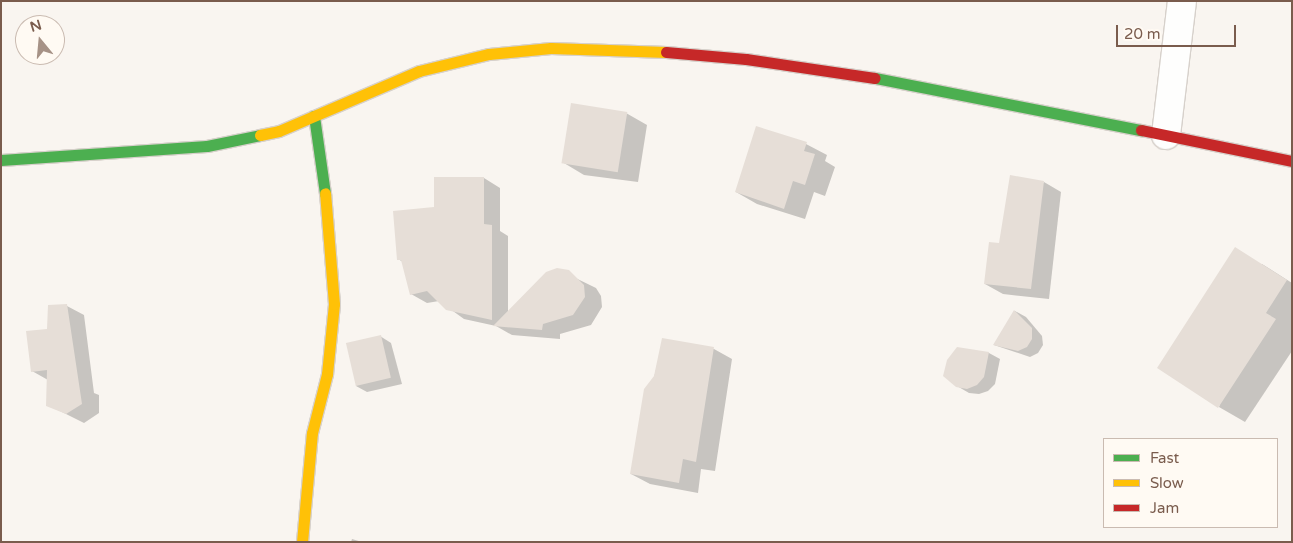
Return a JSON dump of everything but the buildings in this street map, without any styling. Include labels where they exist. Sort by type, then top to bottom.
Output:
[{"type":"street","points":[[1166,135],[1182,1]]},
{"type":"street","points":[[1,160],[207,146],[279,131],[419,71],[489,54],[570,49],[649,50],[746,59],[932,87],[1292,161]]},
{"type":"street","points":[[302,542],[312,433],[327,374],[334,304],[325,191],[314,116]]},
{"type":"traffic: fast","points":[[875,78],[1141,130]]},
{"type":"traffic: fast","points":[[314,116],[325,193]]},
{"type":"traffic: fast","points":[[1,160],[207,146],[260,135]]},
{"type":"traffic: slow","points":[[260,135],[279,131],[419,71],[489,54],[551,48],[666,52]]},
{"type":"traffic: slow","points":[[302,542],[312,433],[327,374],[334,304],[325,193]]},
{"type":"traffic: jam","points":[[666,52],[746,59],[875,78]]},
{"type":"traffic: jam","points":[[1141,130],[1292,161]]}]
